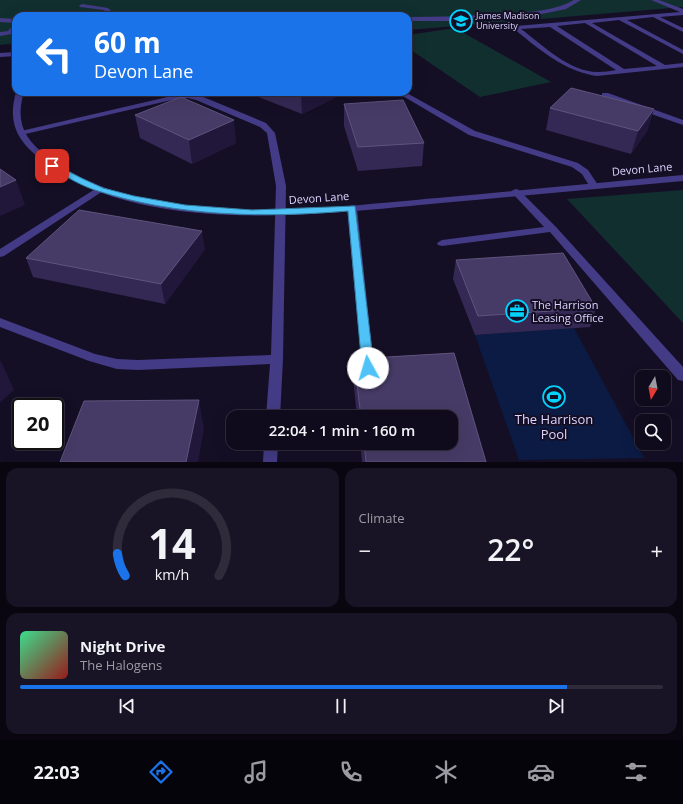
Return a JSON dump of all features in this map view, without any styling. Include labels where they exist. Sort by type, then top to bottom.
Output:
[{"type":"street","points":[[77,10],[89,0]]},
{"type":"street","points":[[412,19],[457,19],[537,13],[564,8],[578,0]]},
{"type":"street","points":[[654,0],[683,12]]},
{"type":"street","points":[[82,6],[106,9],[109,12]]},
{"type":"street","points":[[683,12],[516,28],[576,70],[597,74],[683,65]]},
{"type":"street","points":[[654,15],[683,30]]},
{"type":"street","points":[[621,18],[683,52]]},
{"type":"street","points":[[0,20],[12,21]]},
{"type":"street","points":[[585,21],[664,68]]},
{"type":"street","points":[[550,24],[624,72]]},
{"type":"street","points":[[0,34],[12,33]]},
{"type":"street","points":[[0,55],[12,54]]},
{"type":"street","points":[[605,95],[683,123]]},
{"type":"street","name":"Devon Lane","points":[[19,96],[15,107],[15,116],[21,133],[34,150],[52,166],[78,180],[100,189],[133,199],[194,209],[280,213],[352,208],[683,178]]},
{"type":"street","points":[[21,133],[176,97],[188,96],[198,98],[263,125],[268,129],[271,133],[281,186],[277,359],[273,410]]},
{"type":"street","points":[[407,96],[472,133],[575,165],[581,168],[594,185]]},
{"type":"street","points":[[0,254],[100,189]]},
{"type":"street","points":[[516,192],[552,229],[683,376]]},
{"type":"street","points":[[352,208],[368,368]]},
{"type":"street","points":[[442,243],[552,229]]},
{"type":"street","points":[[0,322],[93,358],[117,364],[138,365],[277,359]]},
{"type":"street","points":[[270,462],[271,450]]},
{"type":"green space","name":"James Madison University","points":[[0,0],[683,0],[683,7],[412,30],[412,12],[12,12],[12,44],[0,45]]},
{"type":"green space","points":[[455,28],[551,82],[480,97],[412,51],[412,34]]},
{"type":"green space","points":[[683,190],[683,323],[567,199]]},
{"type":"water","name":"The Harrison Pool","points":[[574,328],[635,441],[635,450],[640,450],[644,458],[519,460],[475,335]]},
{"type":"building","points":[[571,88],[654,109],[638,131],[550,108]]},
{"type":"building","points":[[181,97],[234,120],[189,140],[135,115]]},
{"type":"building","points":[[403,100],[424,143],[358,147],[344,104]]},
{"type":"building","points":[[0,169],[16,180],[0,187]]},
{"type":"building","points":[[79,210],[202,231],[161,284],[26,258]]},
{"type":"building","points":[[563,253],[596,308],[478,316],[456,260]]},
{"type":"building","points":[[454,353],[486,462],[366,462],[365,450],[458,450],[458,410],[360,410],[354,359]]},
{"type":"building","points":[[199,400],[186,462],[60,462],[84,401]]},
{"type":"place","name":"James Madison University","points":[[461,21]]},
{"type":"place","name":"The Harrison Leasing Office","points":[[517,311]]},
{"type":"place","name":"The Harrison Pool","points":[[554,397]]},
{"type":"route","points":[[52,166],[78,180],[100,189],[133,199],[185,208],[252,213],[280,213],[352,208],[368,368]]}]
